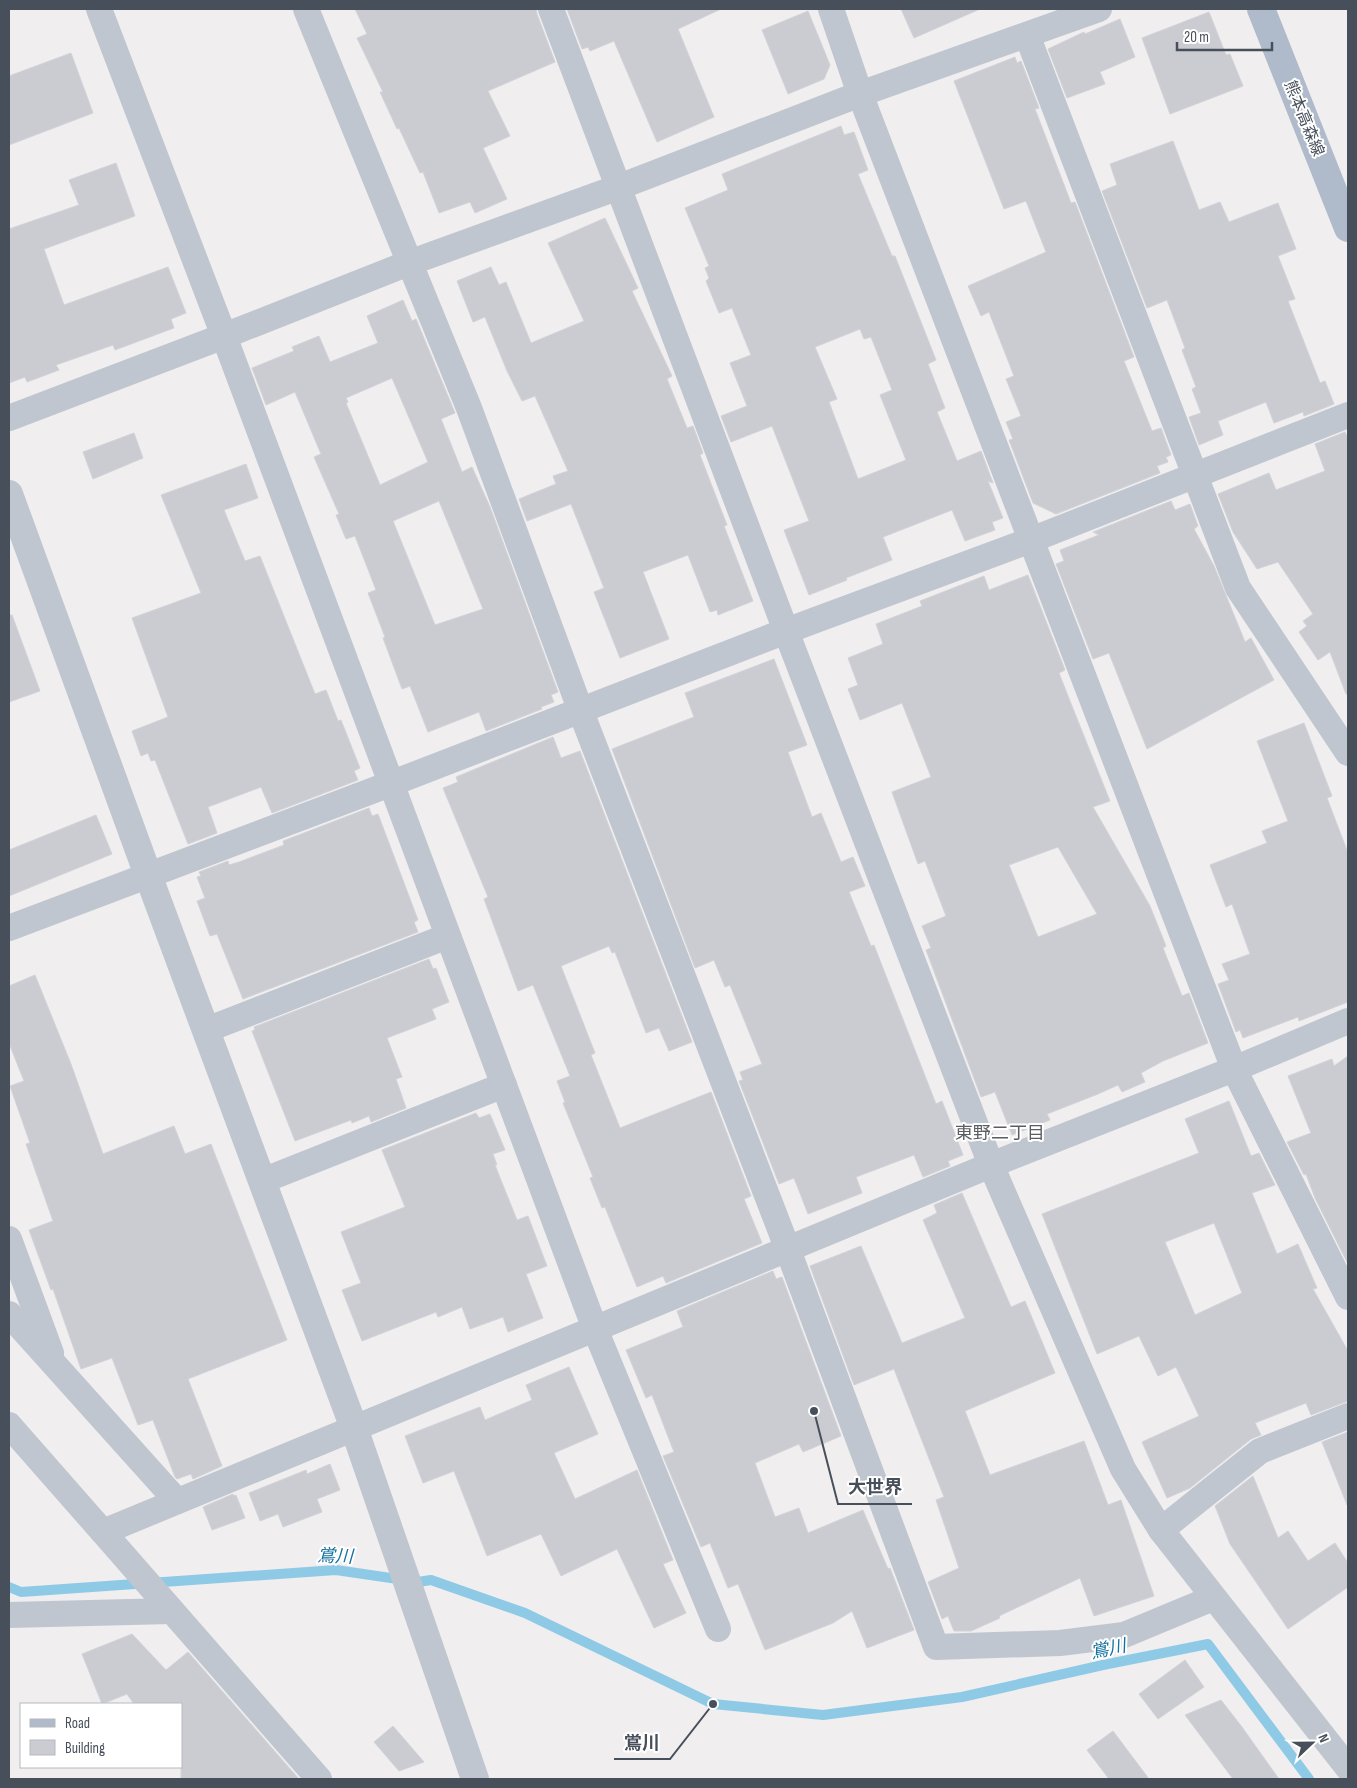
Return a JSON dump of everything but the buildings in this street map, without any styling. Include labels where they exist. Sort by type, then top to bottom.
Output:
[{"type":"main road","name":"熊本高森線","points":[[1261,9],[1348,228]]},
{"type":"street","points":[[99,9],[224,336],[595,1329],[718,1629]]},
{"type":"street","points":[[306,9],[469,408],[580,709],[788,1250],[936,1647],[1060,1643],[1124,1635],[1213,1598]]},
{"type":"street","points":[[551,9],[786,631],[991,1165],[1123,1469],[1161,1530],[1348,1768]]},
{"type":"street","points":[[830,9],[860,94],[1234,1069],[1340,1261],[1348,1297]]},
{"type":"street","points":[[9,418],[409,263],[619,187],[860,94],[1100,9]]},
{"type":"street","points":[[1027,35],[1238,588],[1348,753]]},
{"type":"street","points":[[9,928],[390,784],[580,709],[1031,540],[1348,415]]},
{"type":"street","points":[[9,494],[148,875],[354,1428],[475,1779]]},
{"type":"street","points":[[206,1030],[448,936]]},
{"type":"street","points":[[103,1532],[991,1165],[1234,1069],[1348,1021]]},
{"type":"street","points":[[262,1181],[504,1086]]},
{"type":"street","points":[[9,1239],[57,1369]]},
{"type":"street","points":[[9,1314],[177,1501]]},
{"type":"street","points":[[1161,1530],[1260,1450],[1348,1416]]},
{"type":"street","points":[[9,1426],[318,1779]]},
{"type":"street","points":[[9,1614],[171,1611]]},
{"type":"waterway","name":"鴬川","points":[[9,1587],[21,1592],[336,1570],[418,1582],[431,1580],[525,1613],[713,1704],[823,1715],[962,1697],[1103,1665],[1208,1644],[1309,1779]]},
{"type":"place","name":"大世界","points":[[814,1411]]},
{"type":"place","name":"鴬川","points":[[713,1704]]},
{"type":"district","name":"東野二丁目","points":[[1000,1133]]}]
